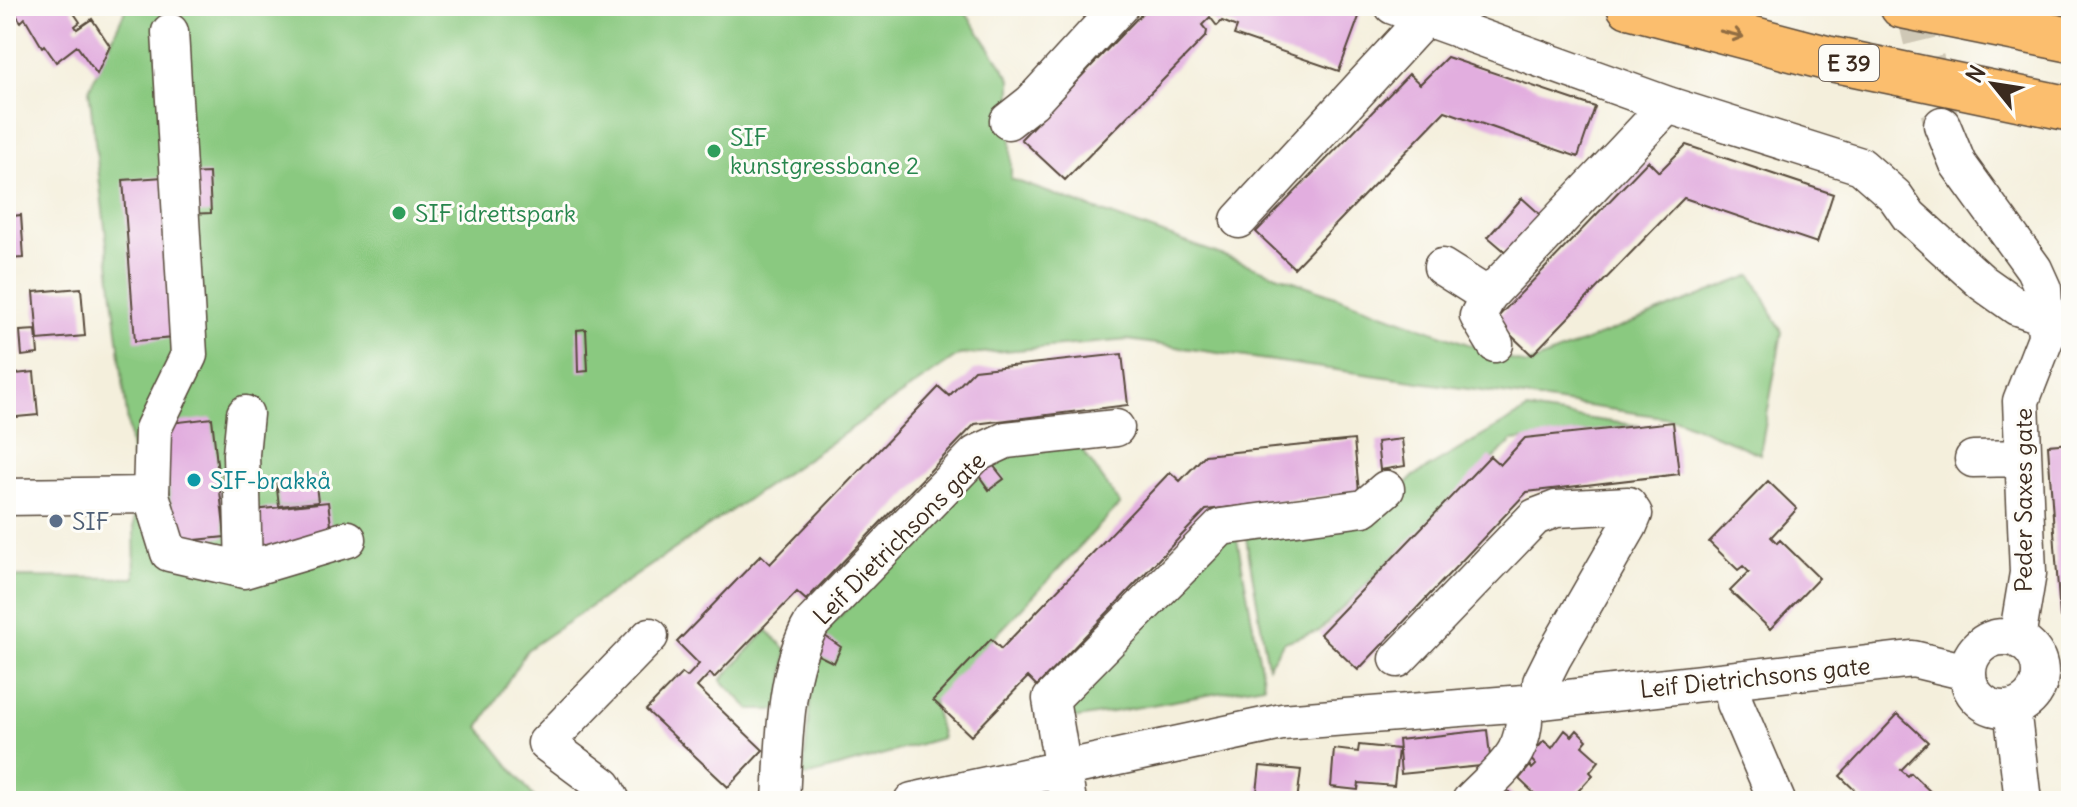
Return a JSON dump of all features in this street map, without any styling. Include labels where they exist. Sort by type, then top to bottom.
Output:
[{"type":"highway","name":"E 39","points":[[1629,6],[1826,58],[2071,109]]},
{"type":"highway","points":[[1902,6],[2071,40]]},
{"type":"street","points":[[1008,121],[1032,102],[1120,6]]},
{"type":"street","points":[[1239,220],[1409,12],[1668,105],[1861,166],[1895,196],[1909,216],[1983,283],[2017,307],[2043,316]]},
{"type":"street","points":[[170,32],[189,355],[153,429],[151,495],[169,553],[244,570],[348,539]]},
{"type":"street","points":[[1495,344],[1478,316],[1488,296],[1668,105]]},
{"type":"street","name":"Peder Saxes gate","points":[[1942,125],[1958,164],[2034,269],[2043,289],[2046,337],[2021,401],[2028,573],[2017,639]]},
{"type":"street","points":[[1442,267],[1488,296]]},
{"type":"street","points":[[244,570],[241,454],[245,414]]},
{"type":"street","name":"Leif Dietrichsons gate","points":[[781,801],[794,670],[802,640],[812,623],[976,454],[1006,440],[1116,428]]},
{"type":"street","points":[[1973,459],[2021,458]]},
{"type":"street","points":[[1065,786],[1051,699],[1221,527],[1364,508],[1386,489]]},
{"type":"street","points":[[6,497],[151,495]]},
{"type":"street","points":[[1398,659],[1535,517],[1556,509],[1628,505],[1634,514],[1541,682],[1532,702],[1519,751],[1470,801]]},
{"type":"street","points":[[612,801],[604,786],[546,743],[650,636]]},
{"type":"street","points":[[1993,638],[2017,639],[2028,645],[2038,657],[2041,669],[2034,694],[2012,708],[2000,709],[1981,700],[1973,691],[1967,672],[1978,648],[1993,638]]},
{"type":"street","name":"Leif Dietrichsons gate","points":[[912,801],[1065,786],[1282,722],[1532,702],[1913,659],[1967,672]]},
{"type":"street","points":[[1731,681],[1735,703],[1777,801]]},
{"type":"street","points":[[2012,708],[2023,801]]},
{"type":"green space","points":[[127,6],[961,6],[1011,79],[1011,179],[1526,365],[1752,275],[1782,332],[1760,454],[1677,419],[1128,340],[959,355],[527,650],[479,727],[537,801],[6,801],[6,577],[135,578],[133,468],[89,90]]},
{"type":"green space","points":[[1527,410],[1641,426],[1512,441],[1319,631],[1284,642],[1268,666],[1245,532],[1371,519],[1414,476]]},
{"type":"green space","points":[[1012,448],[1081,448],[1120,504],[933,702],[942,738],[803,777],[816,641],[978,471]]},
{"type":"green space","points":[[1235,528],[1264,685],[1067,720],[1072,693]]},
{"type":"green space","points":[[767,630],[787,650],[780,710],[751,710],[721,680]]},
{"type":"building","points":[[10,6],[69,6],[80,22],[75,26],[77,29],[92,19],[110,46],[97,74],[77,46],[56,62],[44,45],[42,47],[25,18],[21,22]]},
{"type":"building","points":[[1149,6],[1337,6],[1360,14],[1339,71],[1234,35],[1237,27],[1222,21],[1217,26],[1210,17],[1202,25],[1207,31],[1206,36],[1065,180],[1021,139]]},
{"type":"building","points":[[1447,57],[1595,107],[1578,157],[1445,111],[1294,268],[1256,232],[1409,74],[1420,84]]},
{"type":"building","points":[[1686,145],[1833,194],[1817,243],[1684,198],[1532,355],[1495,320],[1648,161],[1659,172]]},
{"type":"building","points":[[209,173],[211,213],[189,214],[187,174]]},
{"type":"building","points":[[163,177],[175,338],[135,341],[123,180]]},
{"type":"building","points":[[1522,198],[1542,216],[1508,254],[1488,237]]},
{"type":"building","points":[[21,215],[24,258],[6,259],[6,217]]},
{"type":"building","points":[[81,288],[85,336],[38,340],[34,292]]},
{"type":"building","points":[[586,329],[588,371],[578,372],[577,330]]},
{"type":"building","points":[[36,330],[38,354],[22,356],[20,331]]},
{"type":"building","points":[[1122,354],[1128,405],[975,424],[806,600],[797,592],[714,678],[710,673],[697,687],[763,750],[728,787],[646,710],[682,673],[687,677],[699,664],[677,642],[761,555],[770,564],[939,387],[949,396],[974,370]]},
{"type":"building","points":[[34,372],[38,415],[6,418],[6,375]]},
{"type":"building","name":"SIF-brakkå","points":[[212,418],[225,537],[175,542],[162,424]]},
{"type":"building","points":[[1673,422],[1679,474],[1527,492],[1358,670],[1320,634],[1490,456],[1500,465],[1525,438]]},
{"type":"building","points":[[1402,439],[1405,466],[1380,470],[1377,442]]},
{"type":"building","points":[[1354,440],[1359,492],[1206,510],[1037,686],[1028,677],[971,736],[933,700],[991,639],[1001,649],[1170,472],[1180,481],[1205,455]]},
{"type":"building","points":[[2071,443],[2071,617],[2060,617],[2048,445]]},
{"type":"building","points":[[989,460],[1004,479],[989,490],[975,470]]},
{"type":"building","points":[[315,476],[318,502],[279,506],[276,480]]},
{"type":"building","points":[[1768,481],[1797,509],[1771,537],[1777,543],[1780,540],[1819,578],[1770,629],[1730,591],[1749,572],[1743,566],[1738,570],[1709,542]]},
{"type":"building","points":[[328,502],[333,540],[259,548],[254,510]]},
{"type":"building","points":[[822,634],[841,647],[834,663],[812,652]]},
{"type":"building","points":[[1898,714],[1928,742],[1901,770],[1908,776],[1911,773],[1940,801],[1866,801],[1840,776]]},
{"type":"building","points":[[1487,730],[1491,765],[1401,774],[1398,740]]},
{"type":"building","points":[[1565,730],[1572,736],[1577,730],[1587,740],[1582,746],[1599,761],[1590,772],[1593,775],[1569,801],[1542,801],[1519,779],[1530,766],[1532,769],[1536,765],[1529,757],[1544,741],[1552,748]]},
{"type":"building","points":[[1359,745],[1398,749],[1394,786],[1359,783],[1358,790],[1331,787],[1334,749],[1358,752]]},
{"type":"building","points":[[1260,766],[1301,770],[1297,801],[1256,801]]},
{"type":"building","points":[[1507,790],[1519,801],[1497,801]]},
{"type":"tunnel","points":[[1913,6],[1942,125]]},
{"type":"place","name":"SIF kunstgressbane 2","points":[[714,151]]},
{"type":"place","name":"SIF idrettspark","points":[[399,213]]},
{"type":"place","name":"SIF-brakkå","points":[[194,480]]},
{"type":"place","name":"SIF","points":[[56,521]]}]
